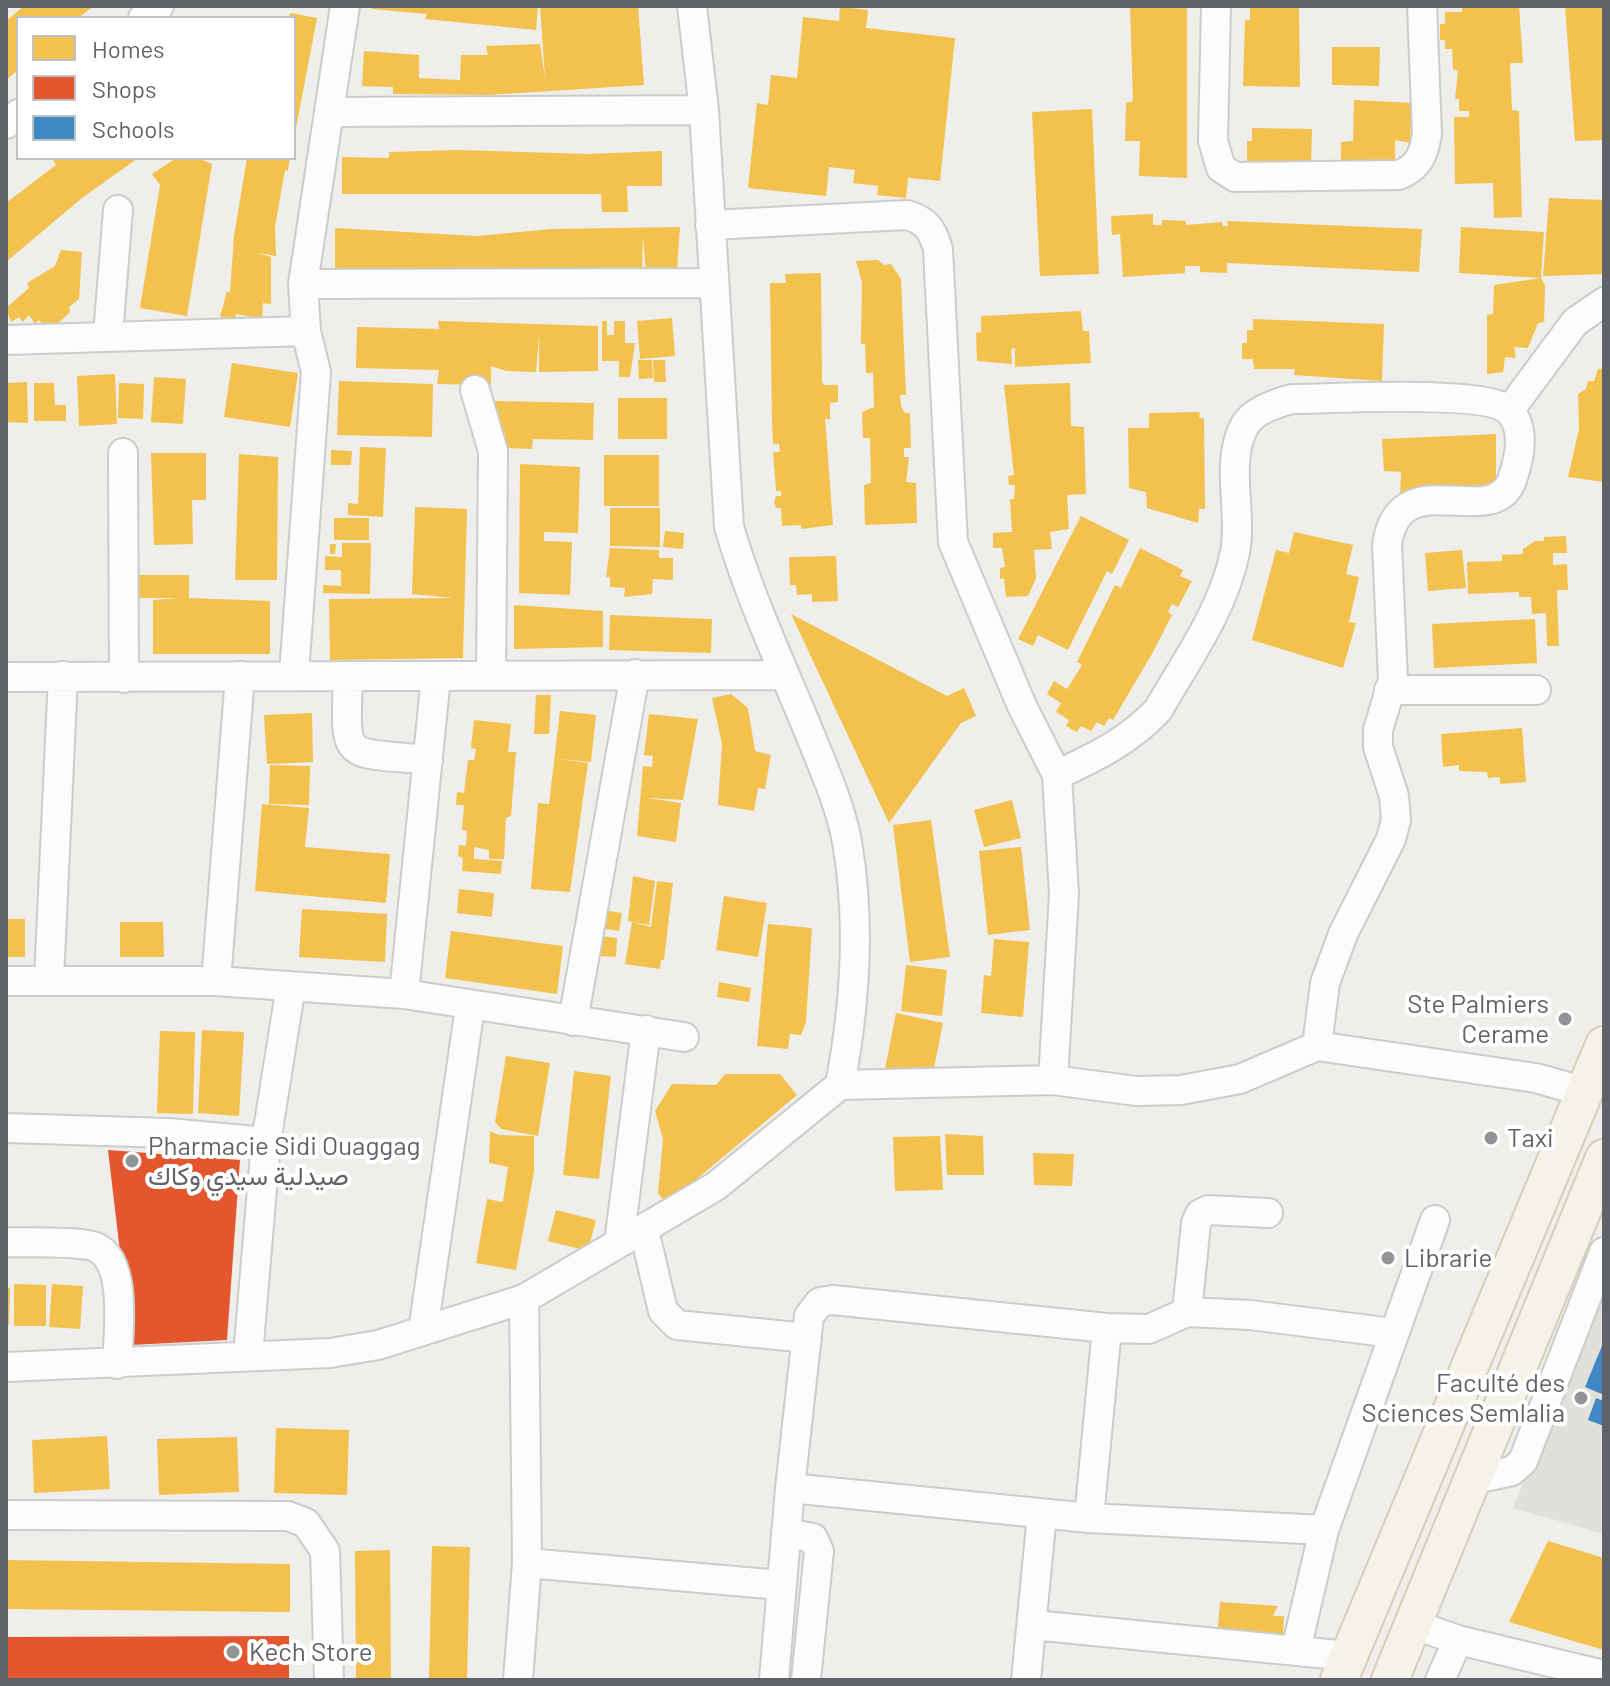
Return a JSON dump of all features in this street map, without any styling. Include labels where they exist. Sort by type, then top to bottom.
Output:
[{"type":"main road","points":[[1344,1668],[1604,1045]]},
{"type":"main road","points":[[1390,1680],[1604,1158]]},
{"type":"street","points":[[294,674],[316,372],[306,331],[303,284],[345,6]]},
{"type":"street","points":[[692,6],[704,110],[729,527],[743,574],[830,786],[847,841],[854,939],[852,1019],[840,1085]]},
{"type":"street","points":[[1216,6],[1213,141],[1221,168],[1235,177],[1399,175],[1418,163],[1427,134],[1422,6]]},
{"type":"street","points":[[329,112],[704,110]]},
{"type":"street","points":[[108,335],[118,210]]},
{"type":"street","points":[[710,225],[907,215],[923,220],[932,230],[938,249],[953,542],[1022,706],[1057,775],[1064,894],[1062,971],[1053,1080]]},
{"type":"street","points":[[303,284],[714,283]]},
{"type":"street","points":[[1509,411],[1575,322],[1604,302]]},
{"type":"street","points":[[6,340],[306,331]]},
{"type":"street","points":[[475,390],[493,451],[491,675]]},
{"type":"street","points":[[1057,775],[1108,751],[1145,724],[1158,710],[1214,612],[1235,555],[1238,532],[1236,452],[1245,423],[1275,404],[1292,399],[1454,398],[1492,401],[1509,411],[1517,425],[1521,450],[1511,483],[1504,493],[1474,501],[1422,500],[1397,514],[1390,526],[1387,544],[1393,680],[1378,730],[1378,747],[1394,796],[1396,820],[1391,839],[1343,934],[1325,983],[1317,1046]]},
{"type":"street","points":[[123,453],[124,678]]},
{"type":"street","points":[[573,1021],[635,674]]},
{"type":"street","points":[[6,677],[785,675]]},
{"type":"street","points":[[49,980],[63,676]]},
{"type":"street","points":[[216,981],[240,676]]},
{"type":"street","points":[[348,676],[346,737],[351,748],[362,753],[428,760]]},
{"type":"street","points":[[404,994],[436,677]]},
{"type":"street","points":[[1389,690],[1536,690]]},
{"type":"street","points":[[6,981],[216,981],[404,994],[470,1007],[684,1037]]},
{"type":"street","points":[[248,1355],[266,1142],[291,986]]},
{"type":"street","points":[[423,1331],[470,1007]]},
{"type":"street","points":[[646,1030],[631,1236],[663,1311],[677,1325],[807,1338]]},
{"type":"street","points":[[6,1367],[330,1353],[378,1345],[524,1299],[716,1186],[840,1085],[1053,1080],[1136,1091],[1181,1090],[1240,1079],[1317,1046],[1536,1078],[1585,1092]]},
{"type":"street","points":[[6,1128],[168,1133],[266,1142]]},
{"type":"street","points":[[1187,1312],[1200,1214],[1208,1210],[1268,1213]]},
{"type":"street","points":[[1296,1650],[1324,1530],[1435,1220]]},
{"type":"street","points":[[6,1242],[89,1245],[103,1252],[114,1267],[118,1283],[117,1364]]},
{"type":"street","points":[[1471,1480],[1512,1471],[1523,1461],[1604,1252]]},
{"type":"street","points":[[518,1680],[527,1563],[524,1299]]},
{"type":"street","points":[[774,1680],[790,1488],[807,1338],[812,1308],[820,1302],[833,1300],[1107,1328],[1149,1329],[1187,1312],[1250,1315],[1393,1333]]},
{"type":"street","points":[[1089,1518],[1107,1328]]},
{"type":"street","points":[[790,1488],[1089,1518],[1324,1530]]},
{"type":"street","points":[[1026,1680],[1042,1514]]},
{"type":"street","points":[[6,1515],[288,1516],[306,1523],[325,1551],[329,1680]]},
{"type":"street","points":[[786,1533],[813,1538],[819,1551],[806,1680]]},
{"type":"street","points":[[527,1563],[781,1585]]},
{"type":"street","points":[[1412,1624],[1458,1640],[1604,1675]]},
{"type":"street","points":[[1033,1625],[1296,1650],[1344,1668]]},
{"type":"street","points":[[1440,1680],[1458,1640]]},
{"type":"shaded area","name":"Faculté des Sciences Semlalia","points":[[1604,1287],[1604,1534],[1513,1508]]},
{"type":"building: Homes","points":[[24,6],[94,6],[81,16],[16,16],[16,72],[6,80],[6,21]]},
{"type":"building: Homes","points":[[373,6],[538,6],[536,30],[425,19],[427,14],[372,9]]},
{"type":"building: Homes","points":[[540,6],[638,6],[644,85],[488,95],[393,94],[393,87],[362,86],[364,51],[419,55],[419,78],[460,80],[461,55],[488,55],[486,46],[540,44],[545,78]]},
{"type":"building: Homes","points":[[1130,6],[1187,6],[1187,178],[1139,176],[1140,141],[1125,141],[1126,103],[1133,101]]},
{"type":"building: Homes","points":[[1250,6],[1299,6],[1300,87],[1243,86],[1245,20],[1250,20]]},
{"type":"building: Homes","points":[[1462,6],[1519,6],[1523,63],[1510,63],[1512,110],[1519,111],[1522,217],[1494,218],[1493,183],[1455,184],[1454,117],[1469,117],[1469,111],[1459,111],[1459,99],[1455,99],[1458,71],[1453,69],[1452,49],[1445,49],[1445,40],[1440,40],[1440,24],[1445,24],[1445,12],[1462,12]]},
{"type":"building: Homes","points":[[1565,6],[1604,6],[1604,140],[1575,141]]},
{"type":"building: Homes","points":[[840,7],[868,10],[866,28],[955,38],[940,181],[908,178],[906,198],[877,195],[878,186],[853,183],[855,170],[829,167],[826,196],[748,188],[757,103],[768,105],[771,75],[797,78],[803,17],[839,21]]},
{"type":"building: Homes","points":[[291,13],[317,18],[296,128],[296,16],[289,16]]},
{"type":"building: Homes","points":[[1332,47],[1380,47],[1379,86],[1332,85]]},
{"type":"building: Homes","points":[[1354,100],[1412,103],[1410,143],[1395,140],[1395,166],[1341,164],[1341,142],[1353,141]]},
{"type":"building: Homes","points":[[1092,109],[1099,274],[1040,276],[1032,112]]},
{"type":"building: Homes","points":[[1252,128],[1312,129],[1311,163],[1247,162],[1247,141],[1252,141]]},
{"type":"building: Homes","points":[[458,150],[589,154],[662,151],[662,186],[627,186],[628,212],[602,212],[601,194],[342,194],[342,157],[389,158],[389,152]]},
{"type":"building: Homes","points":[[53,160],[135,160],[82,198],[6,262],[6,203],[56,165]]},
{"type":"building: Homes","points":[[173,160],[203,160],[212,164],[187,316],[140,308],[160,185],[152,174]]},
{"type":"building: Homes","points":[[247,160],[290,160],[288,171],[285,170],[275,227],[276,256],[257,253],[271,257],[271,304],[263,303],[262,319],[236,314],[235,319],[220,317],[227,291],[230,293],[234,236]]},
{"type":"building: Homes","points":[[1549,198],[1604,200],[1604,274],[1543,276]]},
{"type":"building: Homes","points":[[1153,214],[1153,225],[1162,225],[1162,220],[1186,221],[1186,225],[1222,222],[1223,226],[1228,226],[1227,221],[1422,229],[1419,272],[1227,263],[1227,273],[1200,272],[1200,266],[1185,266],[1185,273],[1123,277],[1120,234],[1112,235],[1111,216]]},
{"type":"building: Homes","points":[[680,227],[677,270],[646,273],[643,236],[642,272],[583,268],[571,275],[477,269],[335,273],[335,228],[476,236],[552,229]]},
{"type":"building: Homes","points":[[1461,227],[1544,232],[1541,278],[1459,273]]},
{"type":"building: Homes","points":[[61,250],[82,252],[79,299],[69,307],[70,312],[49,332],[39,320],[35,324],[29,315],[23,322],[19,317],[11,322],[6,308],[29,288],[27,283],[55,266]]},
{"type":"building: Homes","points":[[878,260],[884,265],[891,264],[901,279],[906,395],[900,395],[901,406],[905,413],[910,413],[911,448],[904,448],[904,457],[909,457],[906,482],[916,483],[917,523],[865,525],[864,485],[871,483],[870,438],[863,438],[862,412],[874,407],[873,373],[866,373],[865,344],[861,344],[862,283],[856,261]]},
{"type":"building: Homes","points":[[821,273],[822,381],[824,385],[838,385],[838,402],[830,403],[830,420],[825,418],[833,525],[801,529],[801,525],[782,526],[781,508],[776,508],[774,502],[776,496],[781,496],[781,491],[776,491],[773,452],[780,452],[779,444],[773,444],[770,283],[786,283],[785,274]]},
{"type":"building: Homes","points":[[1541,278],[1545,285],[1544,322],[1538,323],[1528,348],[1514,347],[1516,358],[1505,357],[1503,372],[1487,374],[1487,315],[1493,314],[1494,285]]},
{"type":"building: Homes","points":[[1081,311],[1083,331],[1089,331],[1091,363],[1015,367],[1015,348],[1011,349],[1012,364],[977,361],[976,333],[981,332],[981,316]]},
{"type":"building: Homes","points":[[672,318],[675,356],[640,359],[637,321]]},
{"type":"building: Homes","points":[[1253,319],[1384,324],[1382,381],[1294,375],[1295,369],[1254,369],[1253,359],[1242,359],[1242,343],[1247,343],[1247,330],[1253,330]]},
{"type":"building: Homes","points":[[438,321],[598,326],[598,371],[539,372],[539,336],[536,372],[506,371],[491,366],[491,385],[437,384],[439,370],[356,368],[357,327],[439,329]]},
{"type":"building: Homes","points":[[602,321],[607,321],[607,335],[614,335],[614,321],[625,321],[625,343],[635,343],[630,377],[619,377],[619,361],[602,361]]},
{"type":"building: Homes","points":[[638,360],[652,360],[653,378],[639,379]]},
{"type":"building: Homes","points":[[653,360],[665,360],[666,382],[654,382]]},
{"type":"building: Homes","points":[[232,363],[298,373],[290,427],[224,417]]},
{"type":"building: Homes","points":[[1598,369],[1604,369],[1604,482],[1568,477],[1579,429],[1578,394],[1586,389],[1588,381],[1594,381]]},
{"type":"building: Homes","points":[[115,374],[117,424],[79,426],[77,376]]},
{"type":"building: Homes","points":[[154,377],[186,379],[183,424],[151,422]]},
{"type":"building: Homes","points":[[339,381],[433,384],[432,437],[337,435]]},
{"type":"building: Homes","points":[[27,382],[28,423],[6,422],[6,383]]},
{"type":"building: Homes","points":[[34,383],[54,383],[55,405],[66,405],[66,421],[34,421]]},
{"type":"building: Homes","points":[[119,383],[144,384],[143,419],[118,418]]},
{"type":"building: Homes","points":[[1070,383],[1071,426],[1084,427],[1086,494],[1067,495],[1069,529],[1050,532],[1052,549],[1034,550],[1036,578],[1028,596],[1006,597],[1004,578],[1000,579],[1000,568],[1005,567],[1002,548],[993,548],[993,533],[1012,532],[1010,499],[1014,499],[1015,485],[1009,485],[1008,476],[1014,475],[1004,385]]},
{"type":"building: Homes","points":[[618,398],[667,398],[667,439],[618,439]]},
{"type":"building: Homes","points":[[495,401],[594,403],[593,440],[533,439],[532,449],[505,448],[505,433],[495,432]]},
{"type":"building: Homes","points":[[1200,412],[1199,418],[1204,418],[1205,509],[1199,509],[1198,523],[1147,508],[1146,492],[1129,488],[1128,428],[1149,428],[1149,413]]},
{"type":"building: Homes","points":[[1496,434],[1496,493],[1480,487],[1422,487],[1420,496],[1400,496],[1401,472],[1384,471],[1382,439]]},
{"type":"building: Homes","points":[[360,447],[386,448],[383,517],[348,515],[348,503],[358,504]]},
{"type":"building: Homes","points":[[331,450],[352,451],[351,465],[331,465]]},
{"type":"building: Homes","points":[[151,453],[206,453],[206,500],[192,500],[193,544],[154,545]]},
{"type":"building: Homes","points":[[239,454],[278,457],[277,580],[235,580]]},
{"type":"building: Homes","points":[[604,455],[659,455],[659,506],[604,506]]},
{"type":"building: Homes","points":[[520,464],[580,467],[578,533],[544,532],[544,541],[572,542],[570,595],[519,593]]},
{"type":"building: Homes","points":[[415,507],[467,509],[463,658],[330,660],[329,599],[454,598],[412,594]]},
{"type":"building: Homes","points":[[610,508],[660,508],[660,547],[610,546]]},
{"type":"building: Homes","points":[[1081,516],[1129,540],[1112,574],[1107,571],[1068,650],[1038,635],[1033,646],[1018,639]]},
{"type":"building: Homes","points":[[334,518],[369,518],[369,540],[334,540]]},
{"type":"building: Homes","points":[[665,531],[684,533],[683,549],[663,547]]},
{"type":"building: Homes","points":[[1294,532],[1353,545],[1346,574],[1359,577],[1349,622],[1356,623],[1343,668],[1252,640],[1276,550],[1289,553]]},
{"type":"building: Homes","points":[[1566,536],[1567,553],[1553,553],[1553,565],[1567,564],[1568,590],[1557,590],[1559,646],[1547,646],[1546,613],[1532,614],[1531,597],[1519,597],[1519,592],[1468,594],[1467,562],[1502,561],[1502,555],[1523,554],[1523,549],[1535,541],[1544,541],[1544,537]]},
{"type":"building: Homes","points":[[342,543],[371,543],[370,594],[323,593],[323,585],[341,586],[341,570],[325,570],[325,556],[342,557]]},
{"type":"building: Homes","points":[[330,544],[336,544],[335,554],[330,554]]},
{"type":"building: Homes","points":[[610,548],[659,550],[659,558],[673,558],[673,580],[653,579],[652,594],[624,597],[625,588],[610,587],[610,577],[606,577]]},
{"type":"building: Homes","points":[[1140,548],[1183,570],[1180,576],[1192,581],[1178,607],[1172,604],[1168,612],[1172,615],[1113,720],[1109,718],[1104,726],[1097,722],[1091,731],[1081,726],[1077,732],[1066,726],[1069,720],[1056,712],[1061,703],[1047,694],[1054,681],[1067,689],[1082,665],[1077,662],[1115,585],[1121,588]]},
{"type":"building: Homes","points":[[1462,550],[1466,588],[1428,591],[1425,553]]},
{"type":"building: Homes","points":[[836,556],[838,601],[812,602],[812,594],[797,595],[796,585],[790,585],[789,557]]},
{"type":"building: Homes","points":[[134,575],[189,575],[189,598],[270,601],[270,654],[153,654],[153,600],[179,598],[135,598]]},
{"type":"building: Homes","points":[[514,605],[603,611],[603,647],[514,649]]},
{"type":"building: Homes","points":[[791,614],[947,696],[964,688],[976,716],[961,723],[889,823]]},
{"type":"building: Homes","points":[[610,615],[712,619],[711,653],[609,650]]},
{"type":"building: Homes","points":[[1535,619],[1537,663],[1434,668],[1432,624]]},
{"type":"building: Homes","points":[[731,694],[748,708],[755,751],[771,755],[765,789],[758,788],[754,811],[718,805],[722,744],[712,698]]},
{"type":"building: Homes","points":[[536,695],[551,695],[549,734],[534,734]]},
{"type":"building: Homes","points":[[560,711],[596,715],[591,762],[559,759],[588,763],[570,892],[531,889],[538,803],[549,804]]},
{"type":"building: Homes","points":[[312,713],[313,762],[267,764],[264,715]]},
{"type":"building: Homes","points":[[649,714],[698,719],[683,800],[647,798],[681,803],[676,842],[637,836],[643,766],[652,767],[653,756],[644,755]]},
{"type":"building: Homes","points":[[474,720],[511,724],[508,752],[516,752],[511,816],[506,818],[504,859],[489,859],[489,850],[474,847],[474,859],[502,861],[501,874],[462,871],[463,858],[458,856],[459,845],[466,846],[467,831],[462,830],[464,805],[456,805],[457,792],[464,793],[468,760],[474,760],[476,749],[471,748]]},
{"type":"building: Homes","points":[[1522,728],[1526,782],[1500,784],[1500,777],[1488,778],[1487,772],[1459,771],[1459,765],[1443,767],[1441,734]]},
{"type":"building: Homes","points":[[270,765],[310,766],[309,805],[269,804]]},
{"type":"building: Homes","points":[[1012,800],[1021,838],[984,847],[974,810]]},
{"type":"building: Homes","points":[[262,804],[309,808],[305,847],[390,854],[386,903],[255,891]]},
{"type":"building: Homes","points":[[931,820],[950,957],[910,962],[893,825]]},
{"type":"building: Homes","points":[[1021,847],[1030,930],[988,935],[979,851]]},
{"type":"building: Homes","points":[[633,876],[655,881],[649,925],[628,921]]},
{"type":"building: Homes","points":[[657,881],[673,883],[664,960],[661,960],[660,969],[625,964],[632,922],[651,927]]},
{"type":"building: Homes","points":[[459,889],[494,893],[492,917],[457,913]]},
{"type":"building: Homes","points":[[724,896],[767,903],[758,957],[716,950]]},
{"type":"building: Homes","points":[[302,909],[387,914],[385,962],[299,957]]},
{"type":"building: Homes","points":[[603,910],[622,913],[619,931],[601,928]]},
{"type":"building: Homes","points":[[6,919],[25,919],[25,957],[6,957]]},
{"type":"building: Homes","points":[[120,922],[163,922],[164,957],[120,957]]},
{"type":"building: Homes","points":[[768,924],[812,928],[806,1022],[801,1035],[790,1034],[788,1049],[757,1046]]},
{"type":"building: Homes","points":[[451,931],[563,946],[557,994],[445,978]]},
{"type":"building: Homes","points":[[600,936],[617,938],[616,957],[599,956]]},
{"type":"building: Homes","points":[[994,939],[1029,942],[1023,1017],[981,1013],[984,975],[991,976]]},
{"type":"building: Homes","points":[[906,965],[947,970],[942,1016],[901,1011]]},
{"type":"building: Homes","points":[[719,982],[751,988],[749,1002],[717,997]]},
{"type":"building: Homes","points":[[896,1013],[943,1023],[932,1078],[885,1069]]},
{"type":"building: Homes","points":[[202,1030],[244,1032],[239,1116],[198,1113]]},
{"type":"building: Homes","points":[[160,1031],[195,1032],[193,1114],[157,1113]]},
{"type":"building: Homes","points":[[506,1056],[550,1063],[538,1136],[501,1129],[495,1122]]},
{"type":"building: Homes","points":[[574,1071],[611,1076],[599,1179],[563,1175]]},
{"type":"building: Homes","points":[[725,1074],[780,1074],[797,1095],[667,1204],[658,1193],[663,1139],[655,1111],[672,1084],[716,1085]]},
{"type":"building: Homes","points":[[490,1131],[499,1135],[534,1136],[534,1172],[516,1270],[476,1263],[487,1199],[503,1202],[508,1167],[489,1163]]},
{"type":"building: Homes","points":[[945,1134],[983,1136],[984,1175],[947,1175]]},
{"type":"building: Homes","points":[[940,1136],[943,1190],[895,1191],[893,1137]]},
{"type":"building: Homes","points":[[1033,1153],[1074,1154],[1072,1186],[1034,1185]]},
{"type":"building: Homes","points":[[556,1210],[596,1220],[588,1251],[548,1241]]},
{"type":"building: Homes","points":[[14,1284],[46,1285],[46,1326],[14,1326]]},
{"type":"building: Homes","points":[[52,1284],[83,1286],[80,1329],[49,1327]]},
{"type":"building: Homes","points":[[6,1288],[10,1288],[9,1325],[6,1325]]},
{"type":"building: Homes","points":[[276,1428],[349,1430],[347,1495],[274,1493]]},
{"type":"building: Homes","points":[[107,1436],[110,1489],[34,1493],[32,1440]]},
{"type":"building: Homes","points":[[237,1437],[239,1492],[159,1495],[157,1439]]},
{"type":"building: Homes","points":[[1548,1541],[1604,1558],[1604,1650],[1509,1622]]},
{"type":"building: Homes","points":[[432,1546],[470,1547],[467,1680],[429,1680]]},
{"type":"building: Homes","points":[[390,1550],[391,1680],[356,1680],[355,1551]]},
{"type":"building: Homes","points":[[6,1560],[290,1564],[290,1612],[6,1609]]},
{"type":"building: Homes","points":[[1220,1602],[1278,1606],[1273,1616],[1284,1616],[1283,1636],[1217,1638]]},
{"type":"building: Shops","points":[[108,1150],[240,1160],[227,1340],[131,1345]]},
{"type":"building: Shops","points":[[289,1636],[289,1680],[6,1680],[6,1637]]},
{"type":"building: Schools","points":[[1604,1341],[1604,1395],[1585,1387]]},
{"type":"building: Schools","points":[[1596,1398],[1604,1401],[1604,1426],[1588,1420]]},
{"type":"place","name":"Ste Palmiers Cerame","points":[[1565,1019]]},
{"type":"place","name":"Taxi","points":[[1491,1138]]},
{"type":"place","name":"Pharmacie Sidi Ouaggag صيدلية سيدي وكاك","points":[[132,1161]]},
{"type":"place","name":"Librarie","points":[[1388,1258]]},
{"type":"place","name":"Faculté des Sciences Semlalia","points":[[1581,1398]]},
{"type":"place","name":"Kech Store","points":[[233,1652]]}]
